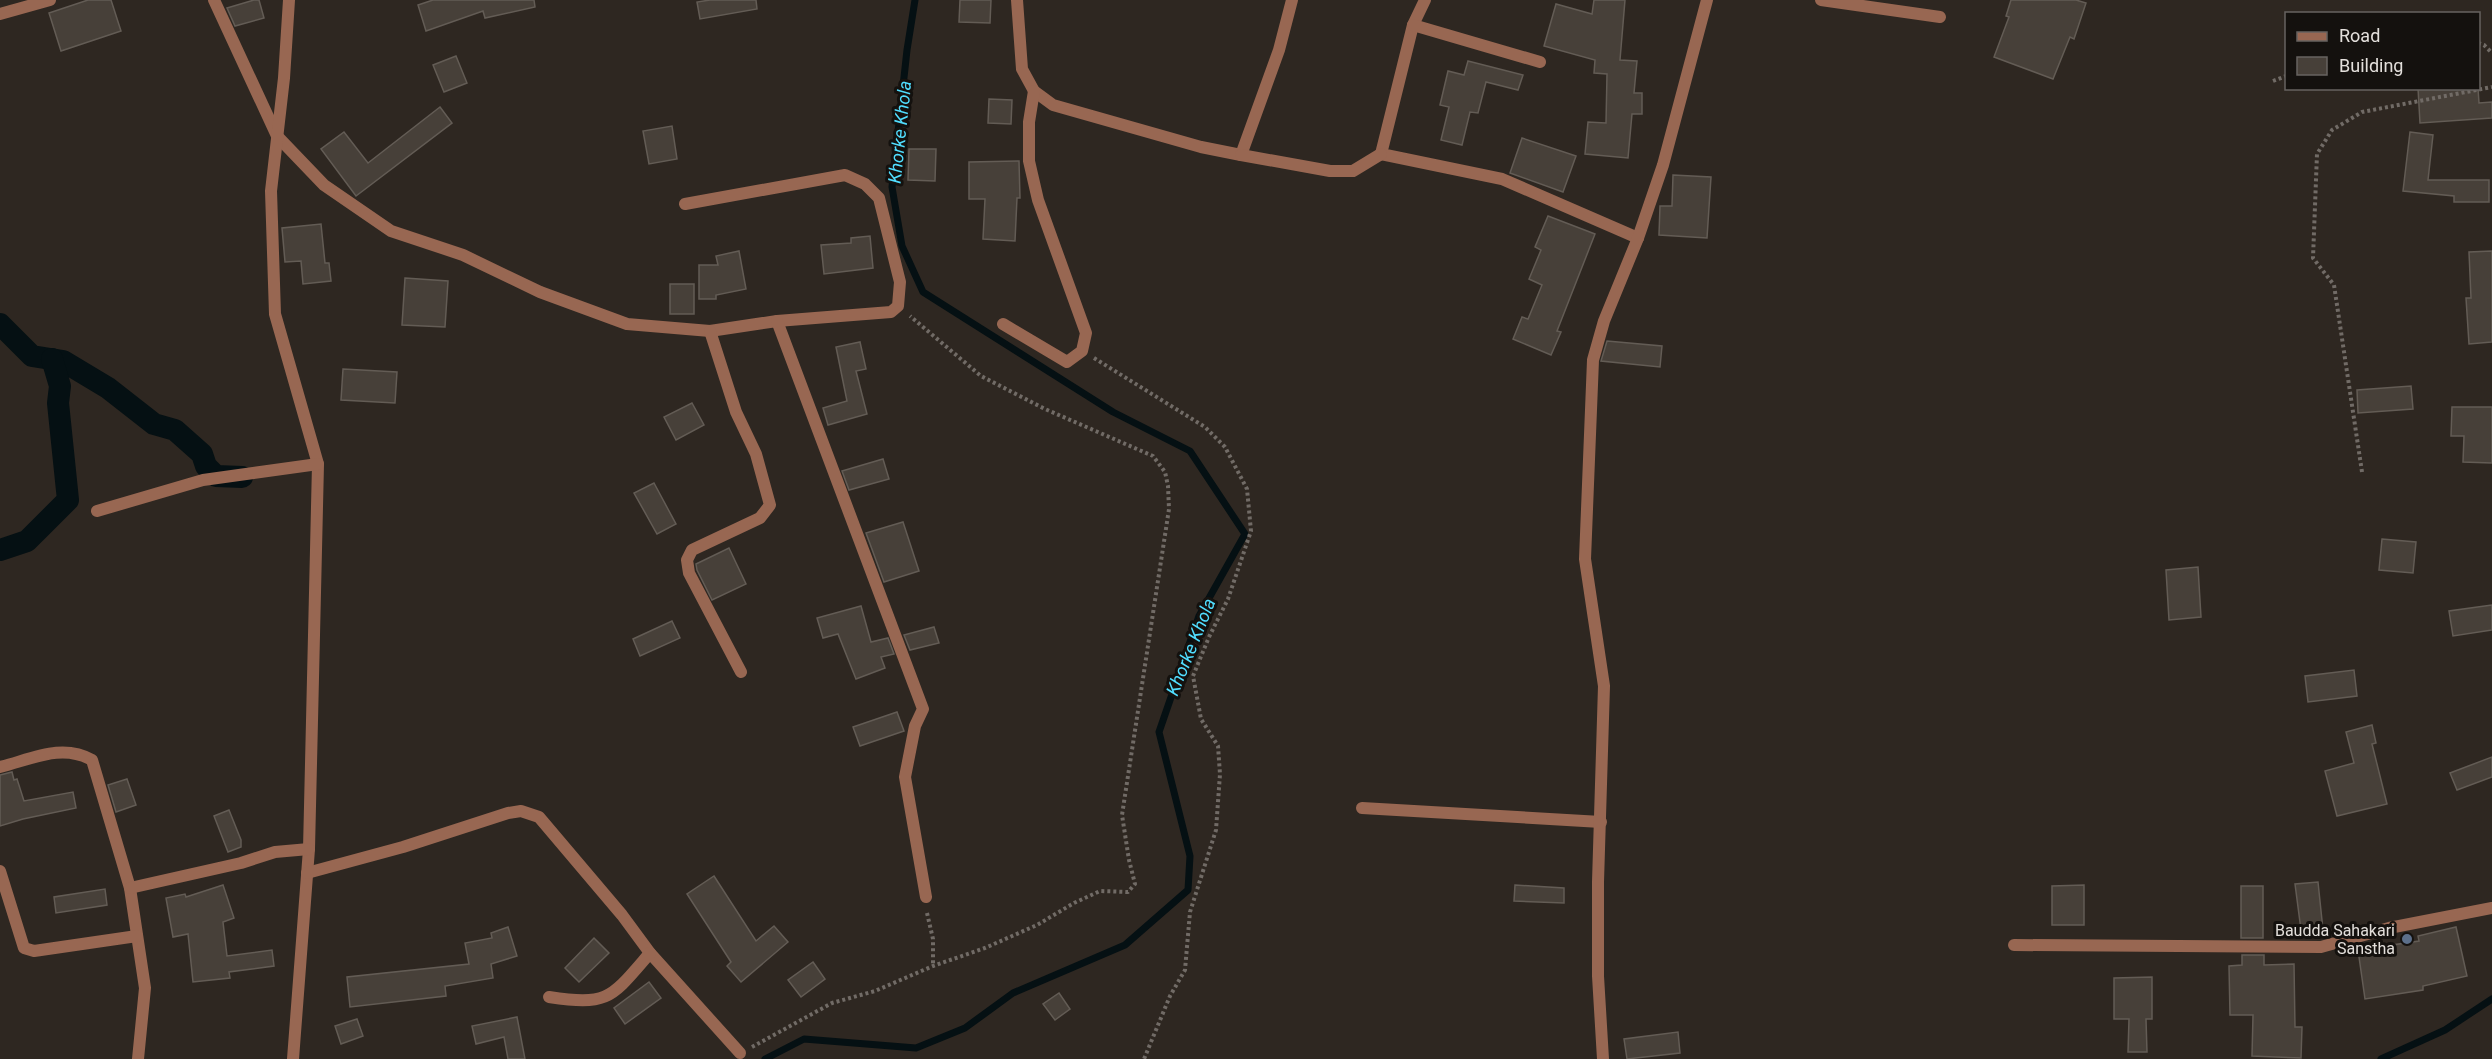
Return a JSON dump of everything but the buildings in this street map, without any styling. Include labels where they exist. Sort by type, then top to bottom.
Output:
[{"type":"street","points":[[0,14],[50,0]]},
{"type":"street","points":[[214,0],[277,135],[324,185],[391,231],[464,255],[540,292],[627,324],[710,331],[777,321],[891,312],[898,306],[900,282],[879,198],[864,184],[845,175],[685,204]]},
{"type":"street","points":[[289,0],[284,78],[271,191],[275,314],[318,464],[309,849],[293,1059]]},
{"type":"street","points":[[1017,0],[1022,69],[1034,91],[1053,105],[1201,147],[1330,171],[1353,171],[1381,154],[1502,179],[1638,238]]},
{"type":"street","points":[[1241,155],[1279,50],[1292,0]]},
{"type":"street","points":[[1381,154],[1413,25],[1425,0]]},
{"type":"street","points":[[1603,1059],[1598,976],[1598,882],[1604,686],[1585,559],[1593,360],[1604,321],[1638,238],[1663,165],[1707,0]]},
{"type":"street","points":[[1821,0],[1940,17]]},
{"type":"street","points":[[1413,25],[1540,62]]},
{"type":"street","points":[[1003,324],[1067,362],[1082,351],[1086,333],[1038,200],[1029,161],[1029,122],[1034,91]]},
{"type":"street","points":[[777,321],[923,709],[915,726],[905,777],[926,897]]},
{"type":"street","points":[[710,331],[736,412],[756,454],[770,505],[760,518],[692,550],[687,560],[689,573],[741,672]]},
{"type":"street","points":[[98,511],[203,480],[318,464]]},
{"type":"street","points":[[0,767],[62,751],[78,752],[92,760],[130,888],[145,988],[138,1059]]},
{"type":"street","points":[[1362,808],[1601,822]]},
{"type":"street","points":[[307,873],[403,847],[508,813],[521,811],[539,818],[622,915],[650,953],[740,1053]]},
{"type":"street","points":[[130,888],[241,863],[275,852],[309,849]]},
{"type":"street","points":[[0,871],[24,948],[34,951],[137,936]]},
{"type":"street","points":[[2014,945],[2321,947],[2389,928],[2492,908]]},
{"type":"street","points":[[549,997],[582,1002],[607,997],[650,953]]},
{"type":"path","points":[[2480,44],[2492,54]]},
{"type":"path","points":[[2273,81],[2285,76]]},
{"type":"path","points":[[2362,472],[2334,285],[2313,258],[2317,154],[2332,130],[2361,112],[2476,90]]},
{"type":"path","points":[[740,1053],[832,1003],[875,991],[933,966],[985,948],[1037,925],[1100,891],[1128,892],[1135,884],[1122,815],[1169,509],[1165,472],[1153,456],[1045,409],[981,376],[898,306]]},
{"type":"path","points":[[1082,351],[1204,427],[1225,447],[1247,489],[1251,531],[1228,599],[1209,637],[1194,676],[1201,719],[1218,746],[1220,774],[1216,830],[1190,912],[1185,970],[1170,996],[1144,1059]]},
{"type":"path","points":[[926,897],[927,919],[933,939],[933,966]]},
{"type":"waterway","name":"Khorke Khola","points":[[765,1059],[804,1039],[916,1048],[965,1028],[1013,993],[1125,945],[1188,890],[1190,856],[1159,732],[1199,616],[1245,534],[1190,451],[1113,412],[923,292],[902,246],[892,187],[907,50],[915,0]]},
{"type":"waterway","points":[[0,324],[32,356],[63,361],[108,388],[154,424],[175,430],[202,454],[206,466],[216,476],[242,477]]},
{"type":"waterway","points":[[0,550],[27,541],[68,500],[58,403],[60,386],[52,359]]},
{"type":"waterway","points":[[2381,1059],[2445,1030],[2492,999]]},
{"type":"place","name":"Baudda Sahakari Sanstha","points":[[2407,939]]}]
